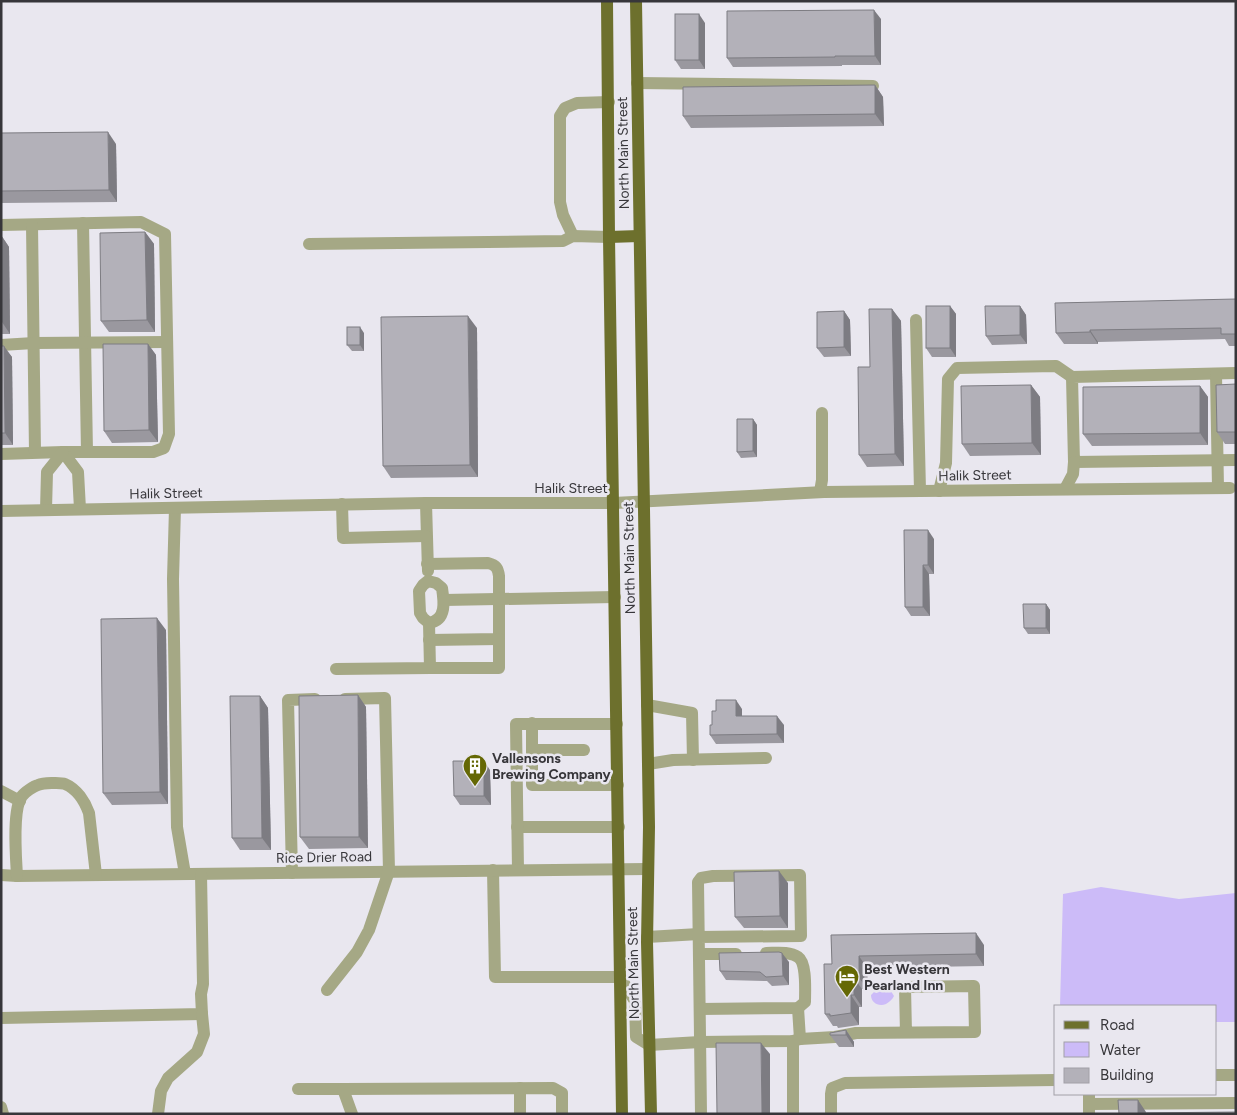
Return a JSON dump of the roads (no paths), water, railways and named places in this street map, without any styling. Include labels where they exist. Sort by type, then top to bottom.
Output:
[{"type":"main road","name":"North Main Street","points":[[607,1],[622,1114]]},
{"type":"main road","name":"North Main Street","points":[[636,1],[649,826],[647,936],[651,1114]]},
{"type":"main road","points":[[609,237],[639,236]]},
{"type":"street","points":[[637,83],[834,84],[873,86]]},
{"type":"street","points":[[573,236],[562,216],[560,202],[560,116],[566,108],[576,103],[608,102]]},
{"type":"street","points":[[1,225],[141,222],[165,234],[169,434],[164,448],[153,452],[35,452],[1,454]]},
{"type":"street","points":[[83,224],[88,452]]},
{"type":"street","points":[[32,225],[35,452]]},
{"type":"street","points":[[309,244],[563,241],[573,236],[609,237]]},
{"type":"street","points":[[916,320],[920,491]]},
{"type":"street","points":[[1,344],[167,342]]},
{"type":"street","points":[[939,491],[946,462],[948,379],[957,368],[1056,366],[1072,377],[1236,373]]},
{"type":"street","points":[[1216,374],[1217,460]]},
{"type":"street","points":[[1065,489],[1073,474],[1074,462],[1072,377]]},
{"type":"street","points":[[820,492],[822,480],[822,413]]},
{"type":"street","points":[[63,452],[78,472],[80,509]]},
{"type":"street","points":[[46,510],[47,472],[63,452]]},
{"type":"street","name":"Halik Street","points":[[1,511],[342,504],[614,503],[820,492],[1224,488],[1217,460]]},
{"type":"street","points":[[1074,462],[1236,460]]},
{"type":"street","points":[[426,503],[428,581]]},
{"type":"street","points":[[342,504],[343,538],[426,536]]},
{"type":"street","points":[[175,508],[173,579],[177,826],[185,874]]},
{"type":"street","points":[[336,669],[499,668],[498,570],[494,565],[488,563],[427,564]]},
{"type":"street","points":[[428,581],[436,583],[442,588],[444,600],[443,612],[440,618],[429,623]]},
{"type":"street","points":[[428,581],[419,591],[420,613],[429,623]]},
{"type":"street","points":[[444,600],[615,597]]},
{"type":"street","points":[[429,623],[430,668]]},
{"type":"street","points":[[429,640],[499,639]]},
{"type":"street","points":[[292,873],[288,700],[385,698],[389,871],[369,930],[357,952],[327,990]]},
{"type":"street","points":[[647,705],[692,713],[694,760]]},
{"type":"street","points":[[532,723],[532,786],[618,785]]},
{"type":"street","points":[[518,870],[516,724],[617,724]]},
{"type":"street","points":[[532,750],[584,750]]},
{"type":"street","points":[[648,764],[673,760],[766,758]]},
{"type":"street","points":[[17,876],[17,810],[22,796],[37,785],[64,784],[76,792],[86,803],[90,813],[96,875]]},
{"type":"street","points":[[1,791],[20,801]]},
{"type":"street","points":[[517,827],[618,827]]},
{"type":"street","name":"Rice Drier Road","points":[[1,875],[647,869]]},
{"type":"street","points":[[493,870],[495,977],[620,977],[636,1001],[636,1037],[649,1045],[796,1040],[835,1037],[856,1033],[906,1033],[975,1032],[974,986],[905,987],[906,1033]]},
{"type":"street","points":[[158,1114],[162,1090],[168,1078],[197,1052],[204,1034],[201,994],[203,984],[201,874]]},
{"type":"street","points":[[647,936],[699,935],[801,936],[800,875],[713,876],[701,878],[698,882],[699,935],[700,1009],[701,1114]]},
{"type":"street","points":[[699,954],[787,953],[798,957],[804,965],[805,1002],[798,1008],[700,1009]]},
{"type":"street","points":[[793,1114],[798,1008]]},
{"type":"street","points":[[1,1018],[202,1014]]},
{"type":"street","points":[[1217,1075],[1236,1075]]},
{"type":"street","points":[[831,1114],[832,1088],[845,1083],[1054,1080]]},
{"type":"street","points":[[520,1088],[520,1114]]},
{"type":"street","points":[[298,1089],[553,1088],[562,1093],[562,1114]]},
{"type":"street","points":[[343,1089],[352,1114]]},
{"type":"street","points":[[1089,1104],[1236,1103]]},
{"type":"street","points":[[1,1107],[3,1114]]},
{"type":"water","points":[[1101,887],[1179,899],[1236,893],[1236,1022],[1217,1022],[1217,1005],[1060,1005],[1063,894]]},
{"type":"water","points":[[883,986],[889,988],[894,996],[886,1004],[878,1005],[872,1000],[871,995],[874,992],[877,993]]},
{"type":"place","name":"Vallensons Brewing Company","points":[[475,787]]},
{"type":"place","name":"Best Western Pearland Inn","points":[[847,998]]}]
